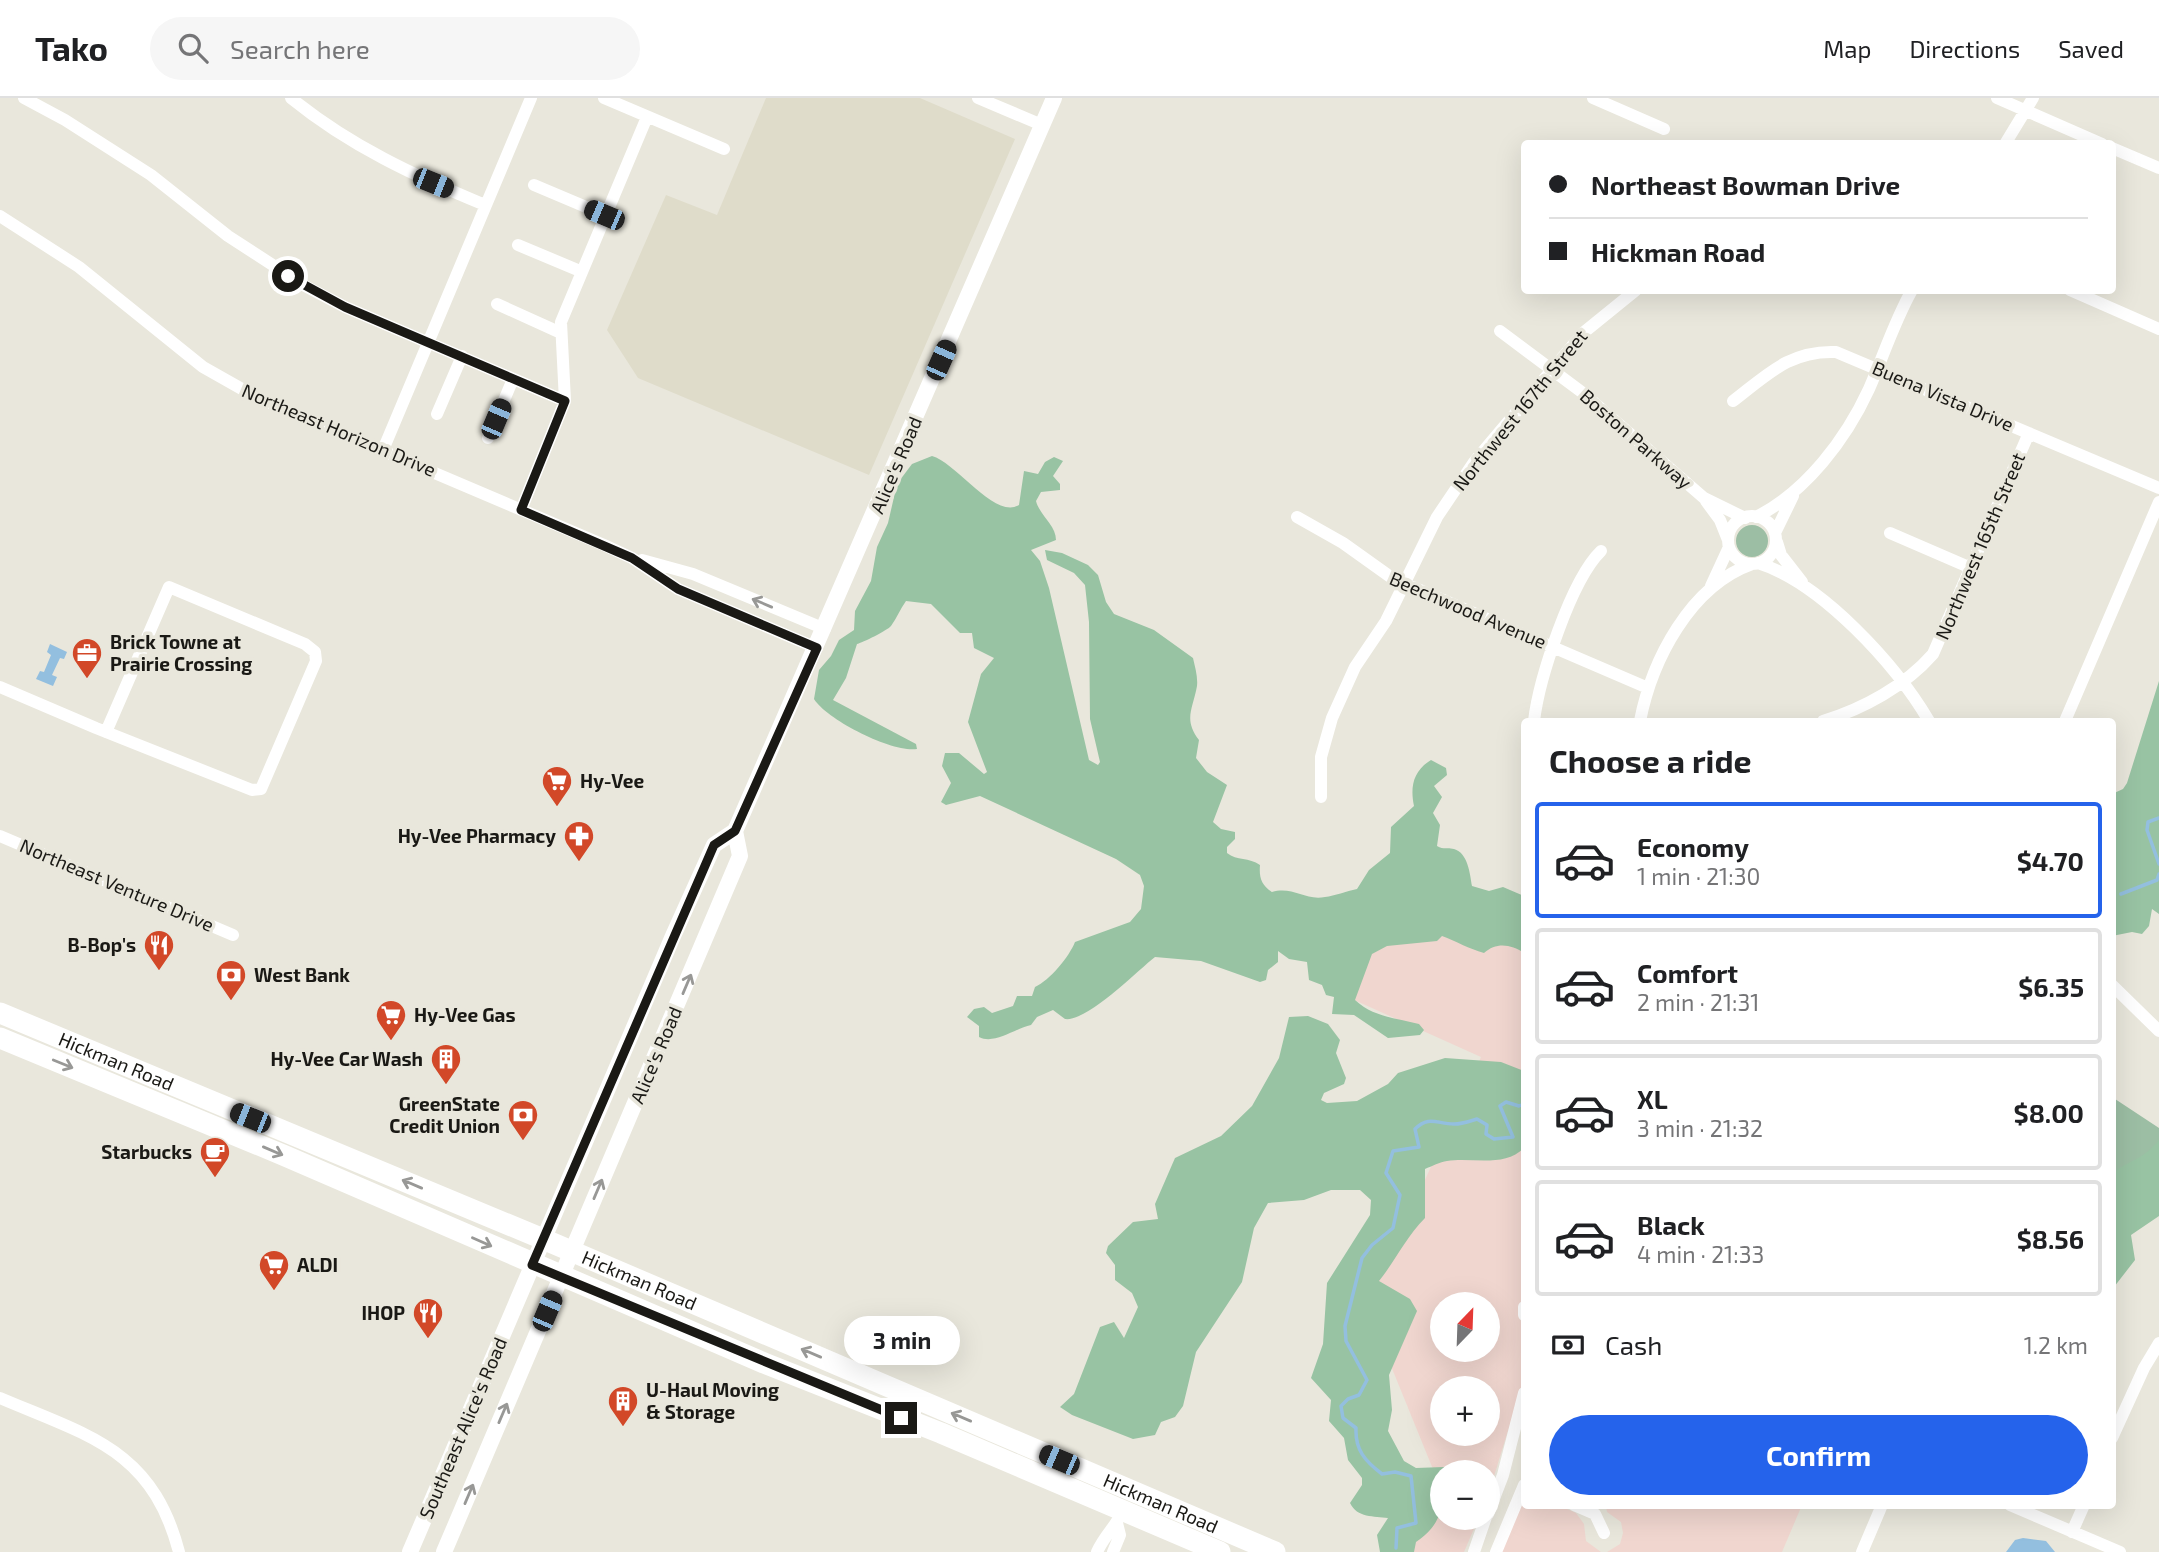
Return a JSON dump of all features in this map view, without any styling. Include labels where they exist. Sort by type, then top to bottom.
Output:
[{"type":"highway","name":"Hickman Road","points":[[0,1013],[543,1239],[1275,1552]]},
{"type":"highway","name":"Hickman Road","points":[[0,1038],[283,1155],[532,1265],[980,1450],[1120,1517],[1220,1552]]},
{"type":"highway","points":[[980,1450],[988,1446],[1002,1447],[1119,1494],[1133,1496],[1136,1493]]},
{"type":"highway","points":[[1120,1517],[1128,1504],[1144,1505],[1256,1552]]},
{"type":"main road","name":"Alice's Road","points":[[532,1265],[714,845],[735,831],[817,648],[1054,98]]},
{"type":"main road","name":"Alice's Road","points":[[561,1277],[740,856],[735,831]]},
{"type":"main road","name":"Southeast Alice's Road","points":[[410,1552],[532,1265]]},
{"type":"main road","name":"Southeast Alice's Road","points":[[444,1552],[561,1277]]},
{"type":"street","points":[[24,98],[65,120],[151,175],[271,266],[345,307],[565,401]]},
{"type":"street","points":[[291,98],[339,135],[382,159],[485,205]]},
{"type":"street","points":[[383,450],[531,98]]},
{"type":"street","points":[[604,98],[724,149]]},
{"type":"street","points":[[978,98],[1042,125]]},
{"type":"street","points":[[1593,98],[1664,129]]},
{"type":"street","points":[[1997,98],[2093,140]]},
{"type":"street","points":[[2007,140],[2033,98]]},
{"type":"street","points":[[521,510],[565,401],[561,322],[580,271],[647,117]]},
{"type":"street","points":[[2116,150],[2159,168]]},
{"type":"street","points":[[534,185],[604,215]]},
{"type":"street","name":"Northeast Horizon Drive","points":[[0,216],[79,267],[203,367],[256,397],[632,558],[693,573],[825,629]]},
{"type":"street","points":[[518,245],[580,271]]},
{"type":"street","name":"Northwest 167th Street","points":[[1321,797],[1321,758],[1332,718],[1346,685],[1386,621],[1403,583],[1454,489],[1496,434],[1592,324],[1631,294]]},
{"type":"street","points":[[1641,718],[1648,688],[1674,633],[1710,589],[1734,572],[1755,564],[1773,552],[1776,536],[1798,489],[1846,429],[1878,368],[1910,294]]},
{"type":"street","points":[[2079,294],[2159,329]]},
{"type":"street","points":[[497,304],[561,333]]},
{"type":"street","name":"Boston Parkway","points":[[1500,331],[1554,370],[1704,498],[1720,520],[1729,544]]},
{"type":"street","name":"Buena Vista Drive","points":[[1733,401],[1781,364],[1807,353],[1836,352],[2159,488]]},
{"type":"street","points":[[437,414],[462,356]]},
{"type":"street","points":[[488,439],[513,379]]},
{"type":"street","name":"Northwest 165th Street","points":[[1832,718],[1854,711],[1904,680],[1933,654],[2029,433]]},
{"type":"street","points":[[1710,589],[1729,544],[1731,529],[1798,489]]},
{"type":"street","name":"Boston Parkway","points":[[1704,498],[1751,517]]},
{"type":"street","points":[[2066,718],[2159,502]]},
{"type":"street","name":"Beechwood Avenue","points":[[1297,517],[1343,543],[1374,569],[1648,688]]},
{"type":"street","points":[[1751,517],[1768,523],[1776,536],[1781,555],[1807,588],[1874,647],[1904,680],[1927,718]]},
{"type":"street","points":[[1890,533],[1971,568]]},
{"type":"street","points":[[1729,544],[1736,558],[1807,588]]},
{"type":"street","points":[[1535,718],[1540,687],[1553,647],[1589,565],[1601,551]]},
{"type":"street","name":"Northeast Horizon Drive","points":[[632,558],[678,589],[817,648]]},
{"type":"street","points":[[0,687],[106,732],[252,790],[261,789],[316,661],[314,652],[305,644],[170,587],[106,732]]},
{"type":"street","name":"Northeast Venture Drive","points":[[0,836],[233,935]]},
{"type":"street","points":[[2116,989],[2159,1031]]},
{"type":"street","points":[[2116,1429],[2133,1390],[2159,1343]]},
{"type":"street","points":[[0,1398],[111,1448],[132,1464],[164,1504],[179,1552]]},
{"type":"street","points":[[1500,1483],[1521,1404]]},
{"type":"street","points":[[1503,1475],[1521,1484]]},
{"type":"street","points":[[1496,1552],[1521,1492]]},
{"type":"street","points":[[1583,1509],[1595,1514],[1604,1532]]},
{"type":"street","points":[[1862,1552],[1880,1509]]},
{"type":"street","points":[[2019,1509],[2120,1552]]},
{"type":"street","points":[[2072,1532],[2082,1509]]},
{"type":"street","points":[[1097,1552],[1106,1531],[1120,1517]]},
{"type":"street","points":[[1113,1552],[1120,1535],[1120,1517]]},
{"type":"street","points":[[1474,1552],[1482,1530]]},
{"type":"shaded area","points":[[766,98],[920,98],[1015,139],[869,475],[638,378],[607,330],[666,195],[717,215]]},
{"type":"shaded area","points":[[1377,915],[1521,936],[1521,1388],[1499,1460],[1430,1462],[1367,1307],[1481,1057],[1343,995]]},
{"type":"shaded area","points":[[1430,1505],[1430,1530],[1473,1530],[1464,1552],[1410,1552]]},
{"type":"shaded area","points":[[1521,1506],[1521,1509],[1567,1509],[1576,1513],[1584,1524],[1586,1541],[1601,1552],[1500,1552]]},
{"type":"shaded area","points":[[1607,1509],[1800,1509],[1782,1552],[1607,1552],[1620,1544],[1623,1533],[1621,1522]]},
{"type":"green space","points":[[932,456],[953,469],[988,498],[999,505],[1009,507],[1019,505],[1024,471],[1038,474],[1045,462],[1054,457],[1063,461],[1053,476],[1060,484],[1060,490],[1041,492],[1036,501],[1056,540],[1031,550],[1040,561],[1049,588],[1089,760],[1098,765],[1100,762],[1090,719],[1089,622],[1085,585],[1074,573],[1047,560],[1045,550],[1062,553],[1088,565],[1098,575],[1106,602],[1114,614],[1154,630],[1193,658],[1197,683],[1190,720],[1199,740],[1196,758],[1207,772],[1227,785],[1213,822],[1221,829],[1235,832],[1235,839],[1227,847],[1227,853],[1260,865],[1265,887],[1272,892],[1286,891],[1318,898],[1357,889],[1369,870],[1390,853],[1391,827],[1414,806],[1414,780],[1420,769],[1431,760],[1446,768],[1447,775],[1434,786],[1442,797],[1433,813],[1440,825],[1437,846],[1459,851],[1468,864],[1472,886],[1489,891],[1503,887],[1521,895],[1521,952],[1504,945],[1493,947],[1484,953],[1442,936],[1437,941],[1387,946],[1372,954],[1355,1000],[1377,1013],[1419,1024],[1424,1030],[1420,1035],[1388,1038],[1354,1015],[1332,1014],[1334,997],[1326,995],[1322,985],[1309,980],[1307,962],[1289,959],[1278,951],[1278,962],[1268,970],[1266,980],[1260,982],[1201,961],[1155,957],[1086,1013],[1065,1019],[1053,1010],[1037,1017],[1031,1025],[1004,1035],[991,1039],[979,1037],[979,1026],[967,1017],[974,1009],[984,1007],[992,1013],[1013,1006],[1017,996],[1032,996],[1035,987],[1058,968],[1075,942],[1130,922],[1141,909],[1144,886],[1140,875],[1116,859],[980,796],[946,805],[941,802],[951,783],[942,766],[945,753],[959,753],[984,774],[987,772],[968,722],[981,674],[994,658],[974,648],[972,633],[960,633],[931,604],[906,601],[889,628],[857,644],[846,678],[833,700],[916,744],[917,749],[893,746],[861,733],[832,716],[814,699],[819,670],[831,656],[839,640],[854,630],[855,611],[871,581],[877,547],[888,523],[897,484],[912,464]]},
{"type":"green space","points":[[1752,525],[1763,530],[1768,541],[1763,552],[1752,557],[1741,552],[1736,541],[1741,530]]},
{"type":"green space","points":[[2159,681],[2159,914],[2152,909],[2149,926],[2142,934],[2132,932],[2116,935],[2116,792],[2127,783]]},
{"type":"green space","points":[[1308,1016],[1328,1024],[1340,1040],[1336,1053],[1346,1078],[1344,1084],[1324,1093],[1321,1100],[1327,1103],[1357,1101],[1388,1084],[1398,1073],[1445,1058],[1501,1062],[1521,1070],[1521,1150],[1497,1160],[1447,1161],[1425,1169],[1425,1218],[1379,1281],[1410,1299],[1417,1311],[1389,1375],[1392,1410],[1388,1431],[1404,1461],[1416,1468],[1430,1468],[1430,1529],[1416,1542],[1414,1552],[1380,1552],[1377,1535],[1388,1518],[1361,1514],[1350,1503],[1362,1485],[1362,1478],[1348,1460],[1344,1438],[1329,1421],[1331,1400],[1311,1378],[1323,1344],[1327,1283],[1370,1215],[1371,1200],[1360,1190],[1331,1190],[1304,1200],[1268,1203],[1254,1228],[1242,1282],[1196,1352],[1183,1406],[1175,1417],[1161,1422],[1155,1435],[1133,1439],[1072,1415],[1060,1407],[1074,1394],[1100,1327],[1114,1322],[1124,1338],[1138,1307],[1132,1293],[1115,1280],[1115,1265],[1106,1253],[1108,1246],[1133,1222],[1158,1219],[1155,1204],[1175,1158],[1221,1136],[1252,1106],[1279,1058],[1289,1017]]},
{"type":"green space","points":[[2116,1100],[2159,1128],[2159,1200],[2116,1248]]},
{"type":"green space","points":[[2159,1140],[2159,1216],[2131,1235],[2135,1260],[2116,1284],[2116,1171],[2147,1152]]},
{"type":"water","points":[[50,644],[67,652],[64,659],[60,658],[52,675],[57,677],[53,686],[36,679],[40,671],[44,672],[51,655],[47,652]]},
{"type":"water","points":[[2023,1538],[2046,1541],[2055,1552],[2006,1552],[2015,1540]]},
{"type":"waterway","points":[[2159,818],[2148,822],[2147,830],[2159,864]]},
{"type":"waterway","points":[[2121,894],[2157,880],[2159,874]]},
{"type":"waterway","points":[[1396,1548],[1397,1528],[1416,1523],[1411,1476],[1395,1472],[1382,1474],[1371,1464],[1359,1449],[1356,1428],[1343,1418],[1341,1406],[1348,1399],[1359,1395],[1367,1380],[1346,1341],[1345,1326],[1362,1258],[1372,1245],[1393,1228],[1400,1195],[1386,1173],[1393,1151],[1419,1147],[1415,1129],[1425,1122],[1457,1124],[1477,1119],[1487,1125],[1486,1134],[1494,1139],[1513,1137],[1500,1106],[1506,1102],[1521,1105]]},
{"type":"place","name":"Brick Towne at Prairie Crossing","points":[[87,680]]},
{"type":"place","name":"Hy-Vee","points":[[557,808]]},
{"type":"place","name":"Hy-Vee Pharmacy","points":[[579,863]]},
{"type":"place","name":"B-Bop's","points":[[159,972]]},
{"type":"place","name":"West Bank","points":[[231,1002]]},
{"type":"place","name":"Hy-Vee Gas","points":[[391,1042]]},
{"type":"place","name":"Hy-Vee Car Wash","points":[[446,1086]]},
{"type":"place","name":"GreenState Credit Union","points":[[523,1142]]},
{"type":"place","name":"Starbucks","points":[[215,1179]]},
{"type":"place","name":"ALDI","points":[[274,1292]]},
{"type":"place","name":"IHOP","points":[[428,1340]]},
{"type":"place","name":"U-Haul Moving & Storage","points":[[623,1428]]},
{"type":"route","points":[[288,276],[345,307],[565,401],[521,510],[632,558],[678,589],[817,648],[735,831],[714,845],[532,1265],[901,1418]]}]
